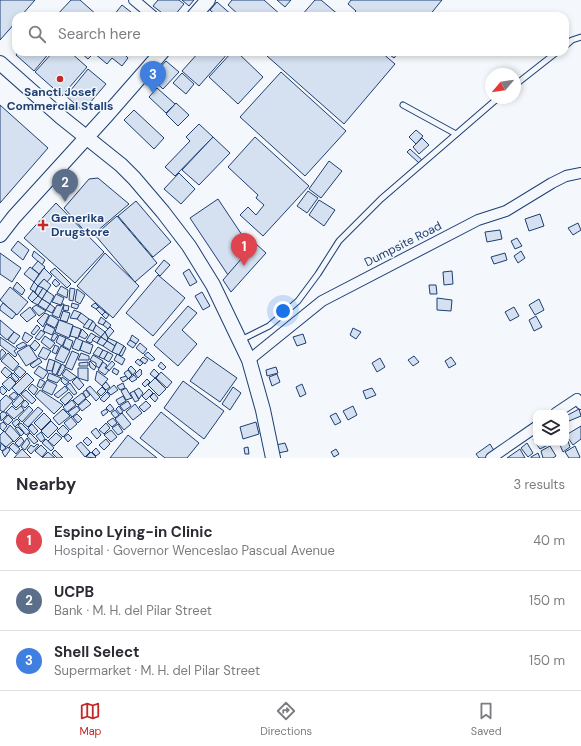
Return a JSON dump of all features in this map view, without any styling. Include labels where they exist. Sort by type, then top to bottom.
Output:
[{"type":"main road","points":[[198,12],[208,0]]},
{"type":"main road","points":[[0,235],[14,217],[158,56]]},
{"type":"main road","points":[[0,63],[61,117],[87,137],[134,178],[181,234],[213,285],[249,360],[263,410],[273,458]]},
{"type":"street","points":[[134,0],[148,12]]},
{"type":"street","name":"Dumpsite Road","points":[[249,360],[322,301],[478,220],[506,211],[566,176],[581,173]]},
{"type":"street","points":[[560,410],[577,399],[581,404]]},
{"type":"street","points":[[491,458],[533,429]]},
{"type":"lane","points":[[569,43],[581,37]]},
{"type":"lane","points":[[521,80],[552,56]]},
{"type":"lane","points":[[240,340],[270,326],[298,300],[318,274],[339,241],[381,199],[491,104]]},
{"type":"lane","points":[[404,106],[456,134]]},
{"type":"building","points":[[0,0],[35,0],[24,12],[12,12],[12,26],[0,40]]},
{"type":"building","points":[[71,0],[80,0],[94,12],[60,12]]},
{"type":"building","points":[[158,0],[179,0],[184,4],[177,12],[161,12],[153,6]]},
{"type":"building","points":[[182,0],[194,0],[189,6]]},
{"type":"building","points":[[232,0],[264,0],[278,12],[236,12],[228,5]]},
{"type":"building","points":[[277,0],[291,0],[285,7]]},
{"type":"building","points":[[315,0],[321,0],[335,12],[304,12]]},
{"type":"building","points":[[351,0],[442,0],[432,12],[355,12],[356,11],[348,4]]},
{"type":"building","points":[[217,2],[228,12],[212,12],[210,10]]},
{"type":"building","points":[[122,5],[131,12],[116,12]]},
{"type":"building","points":[[17,56],[47,56],[34,71]]},
{"type":"building","name":"Sancti Josef Commercial Stalls","points":[[49,56],[75,56],[87,67],[62,96],[35,72]]},
{"type":"building","points":[[98,56],[126,56],[128,58],[122,66],[112,58],[107,64]]},
{"type":"building","points":[[195,56],[225,56],[199,86],[182,71]]},
{"type":"building","points":[[228,56],[241,56],[263,77],[238,104],[209,77]]},
{"type":"building","points":[[267,56],[386,56],[395,64],[344,124]]},
{"type":"building","points":[[166,61],[179,72],[163,89],[151,78]]},
{"type":"building","points":[[88,69],[106,84],[83,111],[66,96]]},
{"type":"building","points":[[281,72],[346,131],[305,176],[240,117]]},
{"type":"building","points":[[182,73],[194,84],[186,94],[173,83]]},
{"type":"building","points":[[157,88],[175,104],[166,113],[149,97]]},
{"type":"building","points":[[176,103],[189,115],[178,126],[166,114]]},
{"type":"building","points":[[0,105],[48,148],[0,203]]},
{"type":"building","points":[[134,110],[164,138],[154,149],[124,120]]},
{"type":"building","points":[[199,124],[213,137],[175,176],[165,167],[190,141],[186,137]]},
{"type":"building","points":[[416,130],[423,136],[416,144],[409,137]]},
{"type":"building","points":[[213,137],[230,153],[199,185],[182,170]]},
{"type":"building","points":[[255,137],[309,186],[263,236],[240,215],[248,207],[256,215],[264,205],[256,198],[258,195],[228,167]]},
{"type":"building","points":[[422,138],[429,145],[419,154],[413,147]]},
{"type":"building","points":[[410,149],[422,160],[419,163],[407,152]]},
{"type":"building","points":[[329,161],[342,171],[321,198],[309,189]]},
{"type":"building","points":[[179,173],[195,189],[181,204],[164,189]]},
{"type":"building","points":[[98,178],[129,204],[90,237],[64,208],[89,179]]},
{"type":"building","points":[[308,191],[318,198],[307,213],[297,206]]},
{"type":"building","points":[[218,199],[256,256],[228,275],[190,218]]},
{"type":"building","points":[[319,200],[335,210],[324,226],[309,215]]},
{"type":"building","points":[[136,201],[171,242],[153,257],[118,216]]},
{"type":"building","points":[[56,203],[104,252],[75,283],[24,238]]},
{"type":"building","points":[[540,214],[544,226],[529,231],[525,219]]},
{"type":"building","points":[[117,216],[157,263],[135,282],[95,235]]},
{"type":"building","points":[[578,223],[581,230],[573,235],[568,228]]},
{"type":"building","points":[[500,230],[502,239],[487,242],[485,232]]},
{"type":"building","points":[[517,238],[522,246],[515,249],[511,241]]},
{"type":"building","points":[[18,241],[29,250],[23,260],[11,250]]},
{"type":"building","points":[[255,243],[266,253],[231,292],[223,280]]},
{"type":"building","points":[[34,251],[45,260],[42,265],[32,256]]},
{"type":"building","points":[[521,251],[525,258],[518,263],[514,256]]},
{"type":"building","points":[[0,253],[21,268],[12,282],[0,274]]},
{"type":"building","points":[[105,253],[139,286],[113,318],[77,286]]},
{"type":"building","points":[[505,253],[507,260],[494,264],[491,257]]},
{"type":"building","points":[[164,260],[170,265],[160,276],[155,271]]},
{"type":"building","points":[[38,261],[45,267],[39,274],[32,268]]},
{"type":"building","points":[[30,267],[39,274],[34,282],[24,274]]},
{"type":"building","points":[[44,268],[52,276],[47,282],[44,279],[38,286],[34,282]]},
{"type":"building","points":[[55,268],[71,284],[67,288],[50,272]]},
{"type":"building","points":[[189,269],[197,282],[190,286],[183,273]]},
{"type":"building","points":[[452,271],[453,284],[444,285],[443,272]]},
{"type":"building","points":[[158,275],[185,298],[153,336],[126,313]]},
{"type":"building","points":[[44,279],[51,285],[47,291],[38,286]]},
{"type":"building","points":[[55,279],[60,284],[56,287],[52,283]]},
{"type":"building","points":[[17,282],[25,290],[22,295],[13,288]]},
{"type":"building","points":[[34,282],[38,286],[35,292],[30,289]]},
{"type":"building","points":[[429,285],[436,285],[437,294],[430,294]]},
{"type":"building","points":[[38,286],[43,288],[38,296],[35,292]]},
{"type":"building","points":[[61,286],[68,290],[67,298],[57,293]]},
{"type":"building","points":[[10,287],[28,302],[17,315],[0,300]]},
{"type":"building","points":[[43,288],[47,291],[42,299],[38,296]]},
{"type":"building","points":[[70,288],[75,289],[73,301],[69,300]]},
{"type":"building","points":[[77,289],[85,295],[80,304],[75,301]]},
{"type":"building","points":[[33,291],[38,296],[32,302],[28,298]]},
{"type":"building","points":[[47,291],[54,296],[50,304],[42,299]]},
{"type":"building","points":[[202,292],[210,306],[203,310],[195,296]]},
{"type":"building","points":[[56,294],[64,298],[61,305],[52,302]]},
{"type":"building","points":[[38,296],[42,299],[38,305],[32,302]]},
{"type":"building","points":[[437,298],[452,300],[451,311],[437,310]]},
{"type":"building","points":[[42,299],[50,304],[46,310],[38,305]]},
{"type":"building","points":[[539,299],[544,310],[535,315],[529,305]]},
{"type":"building","points":[[3,303],[16,314],[12,319],[0,310]]},
{"type":"building","points":[[72,303],[79,305],[77,309],[71,307]]},
{"type":"building","points":[[95,303],[99,307],[96,309],[91,306]]},
{"type":"building","points":[[50,304],[55,308],[52,313],[46,310]]},
{"type":"building","points":[[64,304],[59,318],[52,315],[57,305],[61,306]]},
{"type":"building","points":[[36,305],[46,311],[39,316],[32,308]]},
{"type":"building","points":[[64,305],[69,306],[68,311],[63,310]]},
{"type":"building","points":[[188,306],[197,313],[182,330],[197,344],[178,366],[154,345]]},
{"type":"building","points":[[30,307],[36,315],[27,322],[20,315]]},
{"type":"building","points":[[99,307],[105,312],[102,315],[96,309]]},
{"type":"building","points":[[514,307],[519,316],[510,321],[505,312]]},
{"type":"building","points":[[74,310],[81,313],[77,319],[70,318]]},
{"type":"building","points":[[63,311],[70,313],[67,322],[60,320]]},
{"type":"building","points":[[105,312],[109,315],[106,319],[102,315]]},
{"type":"building","points":[[45,313],[49,315],[43,327],[37,321]]},
{"type":"building","points":[[81,313],[89,319],[85,325],[77,319]]},
{"type":"building","points":[[50,315],[59,320],[55,328],[46,323]]},
{"type":"building","points":[[536,316],[542,327],[534,331],[529,320]]},
{"type":"building","points":[[101,317],[106,321],[103,325],[98,323]]},
{"type":"building","points":[[89,319],[93,321],[88,329],[83,327]]},
{"type":"building","points":[[0,320],[14,332],[7,340],[0,334]]},
{"type":"building","points":[[59,320],[73,325],[69,338],[55,332]]},
{"type":"building","points":[[93,321],[96,325],[93,331],[88,329]]},
{"type":"building","points":[[106,321],[111,325],[108,329],[103,325]]},
{"type":"building","points":[[46,324],[55,329],[52,335],[43,331]]},
{"type":"building","points":[[37,325],[40,328],[34,335],[31,333]]},
{"type":"building","points":[[96,325],[105,332],[101,337],[93,331]]},
{"type":"building","points":[[73,326],[81,329],[78,338],[70,336]]},
{"type":"building","points":[[110,327],[114,331],[108,338],[105,332]]},
{"type":"building","points":[[353,328],[361,332],[356,339],[350,335]]},
{"type":"building","points":[[82,329],[88,335],[85,339],[79,336]]},
{"type":"building","points":[[41,330],[45,333],[39,340],[35,338]]},
{"type":"building","points":[[14,332],[20,336],[14,344],[8,340]]},
{"type":"building","points":[[25,332],[33,337],[27,343],[22,339]]},
{"type":"building","points":[[105,332],[108,338],[107,341],[101,337]]},
{"type":"building","points":[[54,333],[58,335],[54,341],[51,339]]},
{"type":"building","points":[[91,333],[96,336],[91,343],[86,341]]},
{"type":"building","points":[[303,334],[306,343],[297,346],[293,337]]},
{"type":"building","points":[[59,335],[66,338],[62,346],[56,342]]},
{"type":"building","points":[[132,335],[139,340],[136,344],[130,340]]},
{"type":"building","points":[[45,336],[55,343],[50,349],[41,342]]},
{"type":"building","points":[[96,336],[100,338],[97,343],[92,340]]},
{"type":"building","points":[[0,337],[17,349],[14,351],[17,355],[15,357],[0,345]]},
{"type":"building","points":[[101,337],[107,341],[103,346],[97,343]]},
{"type":"building","points":[[66,338],[73,341],[70,350],[63,346]]},
{"type":"building","points":[[76,338],[83,341],[79,351],[72,348]]},
{"type":"building","points":[[108,338],[117,342],[115,346],[107,341]]},
{"type":"building","points":[[35,340],[40,345],[35,351],[30,346]]},
{"type":"building","points":[[130,340],[136,344],[133,348],[127,344]]},
{"type":"building","points":[[83,341],[93,345],[90,354],[80,350]]},
{"type":"building","points":[[107,341],[115,346],[112,352],[103,346]]},
{"type":"building","points":[[23,342],[27,345],[19,349],[16,346]]},
{"type":"building","points":[[117,342],[124,346],[119,355],[112,352]]},
{"type":"building","points":[[140,343],[147,349],[143,354],[136,348]]},
{"type":"building","points":[[29,345],[38,359],[26,366],[17,352]]},
{"type":"building","points":[[55,345],[59,347],[56,354],[52,352]]},
{"type":"building","points":[[61,346],[70,351],[64,363],[55,359]]},
{"type":"building","points":[[124,346],[126,348],[122,356],[119,355]]},
{"type":"building","points":[[43,347],[51,351],[46,360],[38,356]]},
{"type":"building","points":[[98,347],[103,350],[99,357],[93,354]]},
{"type":"building","points":[[2,349],[6,353],[0,360],[0,352]]},
{"type":"building","points":[[103,350],[108,352],[104,359],[99,357]]},
{"type":"building","points":[[72,351],[79,354],[72,370],[65,367]]},
{"type":"building","points":[[108,352],[113,355],[109,362],[104,359]]},
{"type":"building","points":[[148,352],[155,359],[152,361],[144,355]]},
{"type":"building","points":[[8,353],[19,364],[13,371],[1,361]]},
{"type":"building","points":[[81,353],[89,356],[89,360],[78,360]]},
{"type":"building","points":[[117,354],[125,359],[122,365],[114,360]]},
{"type":"building","points":[[93,355],[103,361],[99,368],[96,366],[96,363],[90,360]]},
{"type":"building","points":[[414,356],[419,362],[413,366],[408,360]]},
{"type":"building","points":[[143,357],[148,360],[145,364],[140,360]]},
{"type":"building","points":[[207,357],[237,378],[220,402],[190,381]]},
{"type":"building","points":[[451,357],[456,364],[449,368],[445,361]]},
{"type":"building","points":[[39,358],[42,362],[33,368],[30,365]]},
{"type":"building","points":[[380,358],[385,367],[377,372],[372,363]]},
{"type":"building","points":[[49,359],[55,361],[52,371],[46,370]]},
{"type":"building","points":[[138,359],[143,363],[140,366],[135,362]]},
{"type":"building","points":[[55,361],[61,364],[56,375],[52,373]]},
{"type":"building","points":[[90,361],[96,367],[94,370],[90,367]]},
{"type":"building","points":[[112,361],[115,364],[109,371],[106,368]]},
{"type":"building","points":[[88,362],[88,366],[79,366],[79,363]]},
{"type":"building","points":[[103,362],[107,365],[105,368],[109,370],[105,375],[98,370]]},
{"type":"building","points":[[161,362],[166,367],[163,370],[158,366]]},
{"type":"building","points":[[62,364],[65,368],[60,376],[57,375]]},
{"type":"building","points":[[19,366],[26,372],[20,378],[14,372]]},
{"type":"building","points":[[39,366],[48,372],[43,379],[34,373]]},
{"type":"building","points":[[131,366],[136,371],[133,375],[128,369]]},
{"type":"building","points":[[5,367],[12,373],[7,378],[1,372]]},
{"type":"building","points":[[276,367],[278,373],[267,376],[266,370]]},
{"type":"building","points":[[78,368],[88,368],[88,381],[78,378]]},
{"type":"building","points":[[114,368],[119,371],[117,375],[112,372]]},
{"type":"building","points":[[66,369],[77,377],[70,381],[62,375]]},
{"type":"building","points":[[140,369],[142,374],[138,378],[135,374]]},
{"type":"building","points":[[154,369],[159,374],[155,378],[150,374]]},
{"type":"building","points":[[128,370],[132,375],[128,379],[124,373]]},
{"type":"building","points":[[97,371],[108,379],[102,386],[95,380]]},
{"type":"building","points":[[161,372],[172,382],[167,388],[156,378]]},
{"type":"building","points":[[13,373],[19,379],[16,382],[11,376]]},
{"type":"building","points":[[27,373],[34,380],[19,395],[12,388]]},
{"type":"building","points":[[49,373],[61,378],[57,383],[47,379]]},
{"type":"building","points":[[277,374],[280,382],[272,386],[269,377]]},
{"type":"building","points":[[134,375],[137,379],[132,382],[129,379]]},
{"type":"building","points":[[126,376],[128,379],[123,382],[120,378]]},
{"type":"building","points":[[10,377],[16,383],[9,391],[2,384]]},
{"type":"building","points":[[62,377],[69,382],[65,385],[61,381]]},
{"type":"building","points":[[77,377],[84,385],[79,390],[72,382]]},
{"type":"building","points":[[155,378],[166,389],[159,396],[148,385]]},
{"type":"building","points":[[40,379],[45,382],[41,388],[37,386]]},
{"type":"building","points":[[147,379],[150,382],[145,387],[142,384]]},
{"type":"building","points":[[47,380],[57,385],[52,395],[42,390]]},
{"type":"building","points":[[183,381],[224,411],[204,439],[164,408]]},
{"type":"building","points":[[106,382],[110,387],[106,390],[102,386]]},
{"type":"building","points":[[70,383],[77,393],[74,395],[66,386]]},
{"type":"building","points":[[123,383],[125,388],[120,390],[117,386]]},
{"type":"building","points":[[32,384],[38,389],[34,395],[28,389]]},
{"type":"building","points":[[302,384],[306,394],[300,397],[296,387]]},
{"type":"building","points":[[114,385],[118,390],[111,395],[107,391]]},
{"type":"building","points":[[2,386],[7,391],[3,395],[0,392],[0,388]]},
{"type":"building","points":[[65,386],[68,390],[58,398],[54,395]]},
{"type":"building","points":[[90,386],[100,397],[96,401],[86,389]]},
{"type":"building","points":[[102,387],[106,391],[101,396],[97,392]]},
{"type":"building","points":[[233,387],[241,393],[230,410],[222,404]]},
{"type":"building","points":[[126,388],[132,398],[126,400],[121,391]]},
{"type":"building","points":[[139,388],[143,393],[139,399],[134,391]]},
{"type":"building","points":[[372,388],[376,395],[366,399],[363,391]]},
{"type":"building","points":[[149,389],[153,393],[146,400],[142,396]]},
{"type":"building","points":[[26,390],[36,400],[32,404],[21,394]]},
{"type":"building","points":[[40,390],[63,405],[54,414],[35,396]]},
{"type":"building","points":[[86,390],[90,395],[86,398],[83,392]]},
{"type":"building","points":[[134,391],[139,400],[135,402],[130,393]]},
{"type":"building","points":[[14,392],[18,395],[14,400],[9,396]]},
{"type":"building","points":[[69,392],[73,397],[65,405],[60,400]]},
{"type":"building","points":[[107,392],[110,396],[104,402],[100,399]]},
{"type":"building","points":[[82,393],[86,398],[78,405],[73,400]]},
{"type":"building","points":[[154,393],[158,398],[155,402],[150,397]]},
{"type":"building","points":[[6,395],[13,401],[3,412],[0,410],[0,401]]},
{"type":"building","points":[[20,395],[24,400],[16,408],[12,404]]},
{"type":"building","points":[[123,396],[126,401],[119,405],[116,400]]},
{"type":"building","points":[[86,399],[91,404],[82,411],[78,406]]},
{"type":"building","points":[[25,400],[29,404],[25,408],[21,405]]},
{"type":"building","points":[[72,400],[76,405],[67,412],[63,407]]},
{"type":"building","points":[[128,401],[131,406],[124,411],[120,406]]},
{"type":"building","points":[[146,401],[151,406],[144,412],[139,407]]},
{"type":"building","points":[[110,404],[114,409],[110,412],[106,408]]},
{"type":"building","points":[[135,404],[142,413],[133,420],[126,412]]},
{"type":"building","points":[[12,406],[16,410],[21,406],[24,410],[14,419],[6,412]]},
{"type":"building","points":[[29,406],[33,410],[22,422],[18,418]]},
{"type":"building","points":[[77,406],[80,410],[72,417],[68,412]]},
{"type":"building","points":[[119,406],[123,412],[120,414],[116,409]]},
{"type":"building","points":[[353,406],[357,415],[348,420],[343,411]]},
{"type":"building","points":[[38,407],[43,411],[28,427],[23,423]]},
{"type":"building","points":[[63,409],[70,416],[59,425],[53,418]]},
{"type":"building","points":[[106,409],[108,412],[103,416],[101,412]]},
{"type":"building","points":[[579,409],[581,416],[569,421],[569,414]]},
{"type":"building","points":[[115,410],[119,415],[115,418],[111,413]]},
{"type":"building","points":[[5,412],[7,415],[1,421],[0,414]]},
{"type":"building","points":[[161,412],[199,443],[187,458],[165,458],[140,438]]},
{"type":"building","points":[[44,413],[51,420],[41,430],[34,423]]},
{"type":"building","points":[[122,413],[131,424],[124,430],[115,419]]},
{"type":"building","points":[[336,413],[341,422],[335,425],[330,416]]},
{"type":"building","points":[[77,414],[82,419],[78,423],[73,417]]},
{"type":"building","points":[[8,415],[13,420],[8,425],[3,421]]},
{"type":"building","points":[[71,417],[77,424],[70,430],[64,423]]},
{"type":"building","points":[[113,418],[117,423],[112,427],[107,422]]},
{"type":"building","points":[[17,419],[20,422],[15,427],[12,423]]},
{"type":"building","points":[[51,421],[58,428],[48,438],[41,431]]},
{"type":"building","points":[[3,422],[7,426],[3,431],[0,428],[0,424]]},
{"type":"building","points":[[256,422],[259,434],[243,439],[240,427]]},
{"type":"building","points":[[21,423],[30,432],[26,435],[18,425]]},
{"type":"building","points":[[106,423],[110,428],[104,434],[99,430]]},
{"type":"building","points":[[32,424],[38,431],[34,435],[28,428]]},
{"type":"building","points":[[118,424],[123,432],[118,435],[112,428]]},
{"type":"building","points":[[10,425],[20,436],[14,442],[5,432]]},
{"type":"building","points":[[63,425],[69,431],[63,437],[57,431]]},
{"type":"building","points":[[581,426],[581,439],[573,445],[569,439],[569,433]]},
{"type":"building","points":[[18,427],[24,433],[21,436],[15,428]]},
{"type":"building","points":[[96,428],[101,435],[97,439],[91,432]]},
{"type":"building","points":[[111,430],[117,437],[111,442],[104,435]]},
{"type":"building","points":[[4,431],[13,441],[6,447],[0,442],[0,435]]},
{"type":"building","points":[[41,432],[45,439],[41,442],[36,436]]},
{"type":"building","points":[[30,433],[38,441],[34,444],[27,436]]},
{"type":"building","points":[[56,433],[62,438],[54,446],[48,441]]},
{"type":"building","points":[[68,434],[72,438],[68,442],[64,437]]},
{"type":"building","points":[[128,435],[157,458],[110,458]]},
{"type":"building","points":[[21,437],[24,441],[19,447],[15,443]]},
{"type":"building","points":[[87,437],[92,442],[88,446],[83,441]]},
{"type":"building","points":[[27,438],[30,443],[25,450],[21,447]]},
{"type":"building","points":[[46,439],[54,448],[51,451],[42,443]]},
{"type":"building","points":[[106,439],[110,444],[104,450],[99,445]]},
{"type":"building","points":[[81,442],[90,452],[85,457],[76,446]]},
{"type":"building","points":[[1,443],[6,448],[2,451],[0,449]]},
{"type":"building","points":[[13,443],[20,449],[16,454],[9,447]]},
{"type":"building","points":[[285,443],[288,451],[278,453],[276,445]]},
{"type":"building","points":[[527,443],[533,453],[528,457],[521,448]]},
{"type":"building","points":[[37,444],[39,445],[31,454],[27,450],[31,445],[34,447]]},
{"type":"building","points":[[490,444],[496,454],[490,458],[479,458],[476,454]]},
{"type":"building","points":[[569,444],[570,447],[563,452],[560,446],[569,446]]},
{"type":"building","points":[[41,445],[47,451],[42,457],[35,451]]},
{"type":"building","points":[[538,446],[546,446],[540,449]]},
{"type":"building","points":[[550,446],[556,456],[553,458],[543,458],[541,451]]},
{"type":"building","points":[[575,446],[580,457],[569,458],[565,452]]},
{"type":"building","points":[[8,447],[10,450],[5,457],[2,452]]},
{"type":"building","points":[[248,447],[249,454],[245,454],[244,448]]},
{"type":"building","points":[[96,448],[100,453],[96,456],[92,452]]},
{"type":"building","points":[[22,449],[31,458],[14,458]]},
{"type":"building","points":[[336,449],[339,454],[334,457],[331,452]]},
{"type":"building","points":[[520,449],[525,458],[507,458]]},
{"type":"building","points":[[55,450],[63,458],[57,458],[52,453]]},
{"type":"building","points":[[48,452],[55,458],[42,458]]},
{"type":"building","points":[[91,452],[96,457],[95,458],[86,457]]},
{"type":"building","points":[[538,453],[540,458],[531,458],[531,457]]},
{"type":"place","name":"Sancti Josef Commercial Stalls","points":[[60,79]]},
{"type":"place","name":"Shell Select","points":[[153,94]]},
{"type":"place","name":"UCPB","points":[[65,202]]},
{"type":"place","name":"Generika Drugstore","points":[[43,225]]},
{"type":"place","name":"Espino Lying-in Clinic","points":[[244,266]]}]
